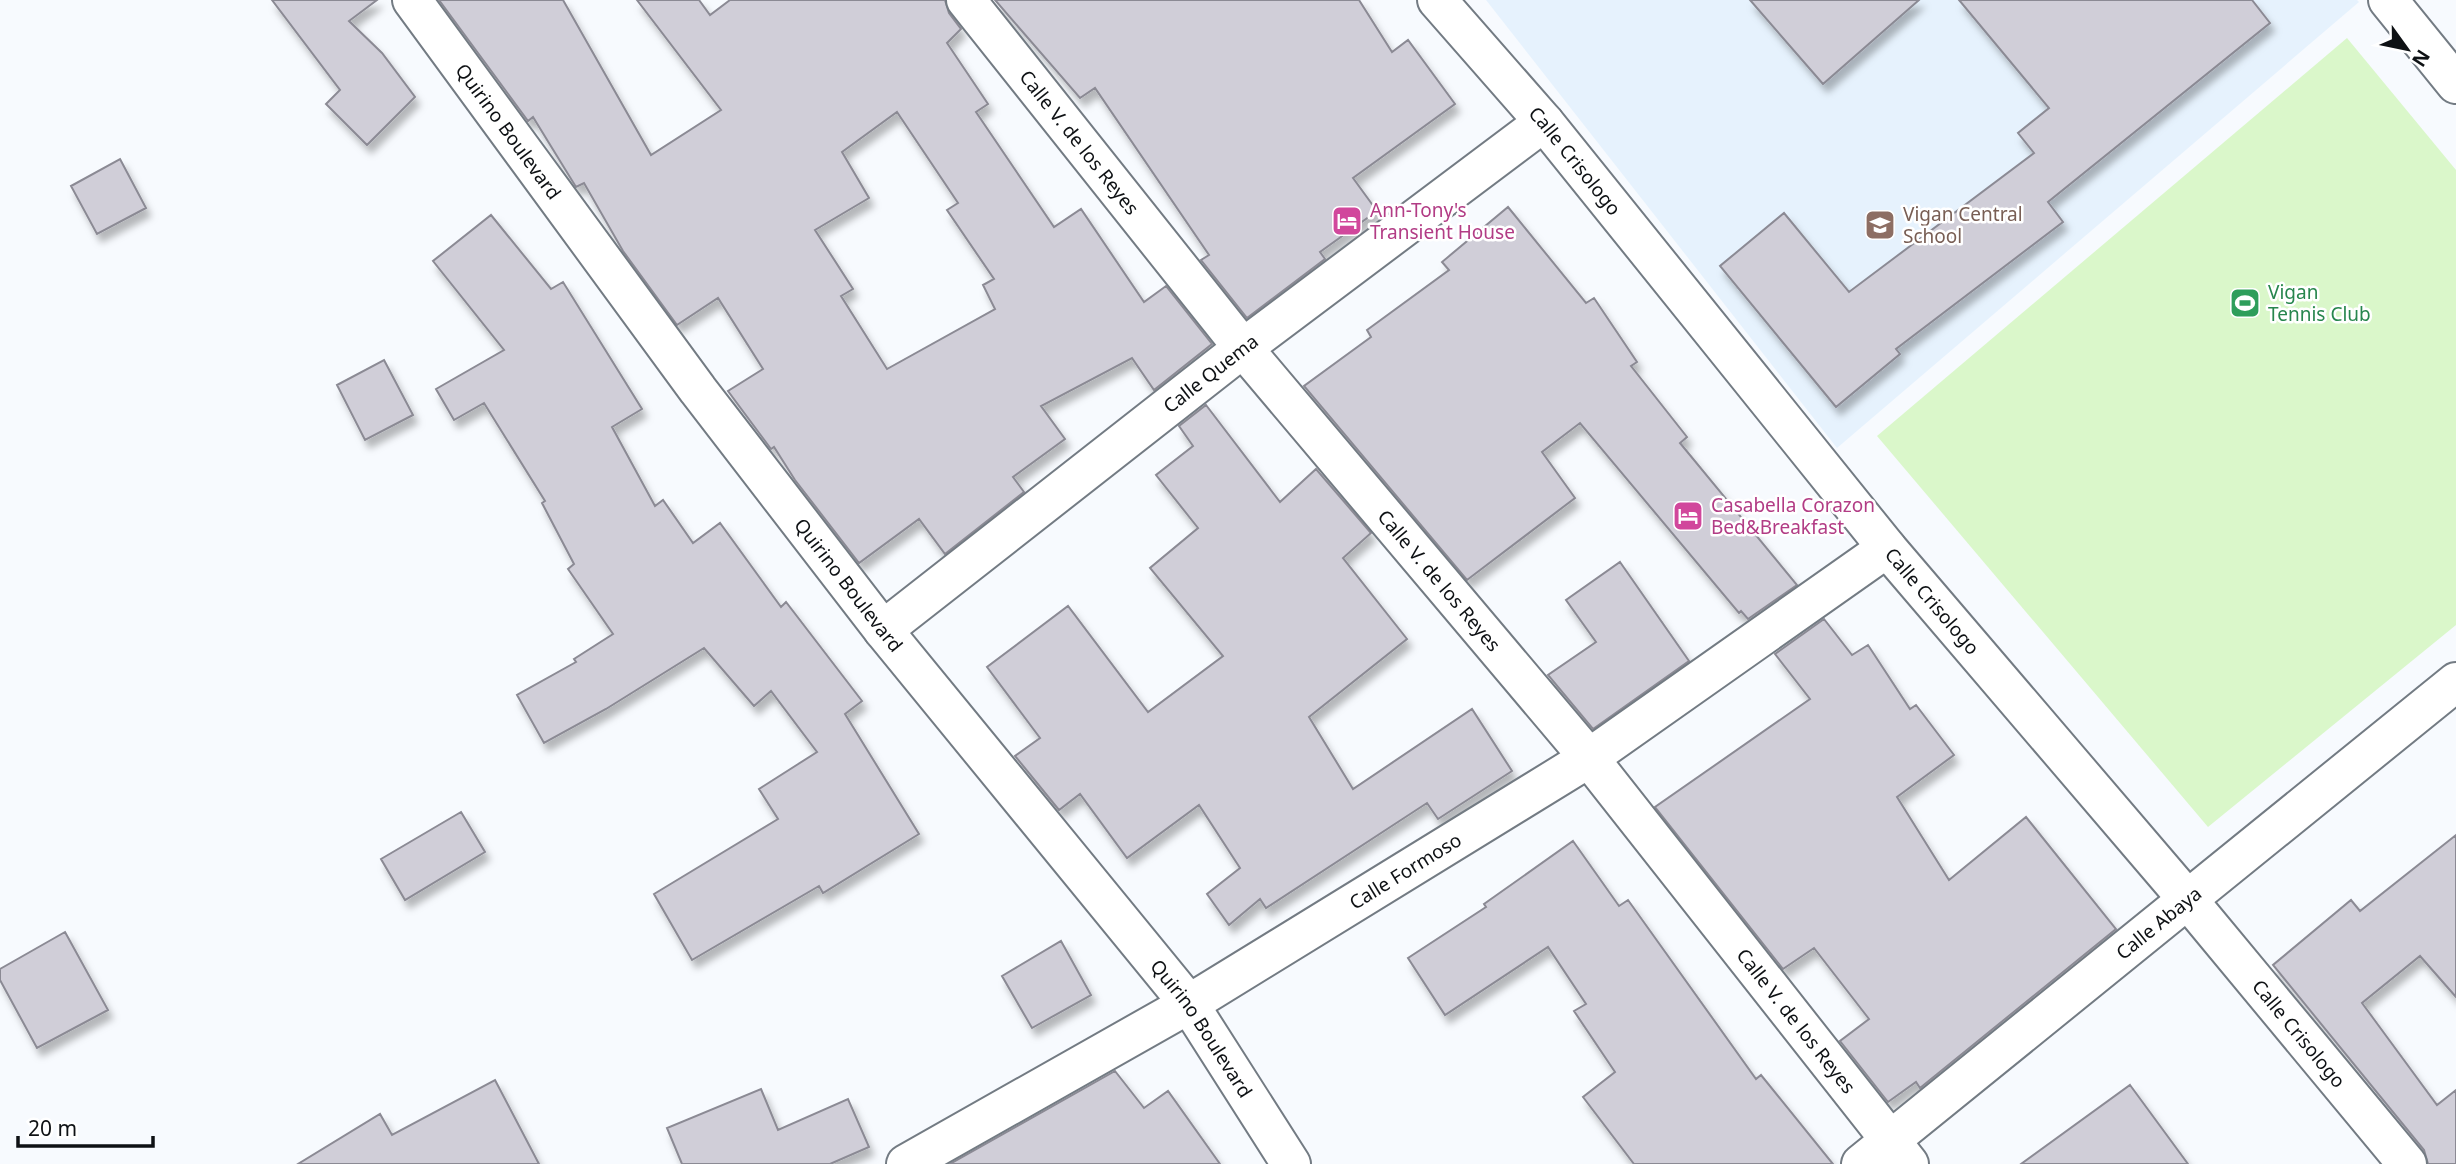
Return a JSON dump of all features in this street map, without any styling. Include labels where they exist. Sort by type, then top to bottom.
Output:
[{"type":"street","name":"Quirino Boulevard","points":[[412,0],[698,390],[883,630],[1189,1004],[1291,1164]]},
{"type":"street","name":"Calle V. de los Reyes","points":[[967,0],[1243,348],[1589,758],[1899,1152]]},
{"type":"street","name":"Calle Crisologo","points":[[1437,0],[1544,122],[1887,548],[2188,900],[2407,1164]]},
{"type":"street","points":[[2388,0],[2456,84]]},
{"type":"street","name":"Calle Quema","points":[[883,630],[1243,348],[1544,122]]},
{"type":"street","name":"Calle Formoso","points":[[906,1164],[1189,1004],[1589,758],[1887,548]]},
{"type":"street","name":"Calle Abaya","points":[[1861,1164],[1899,1152],[2188,900],[2456,681]]},
{"type":"shaded area","name":"Vigan Central School","points":[[1486,0],[2357,0],[2359,2],[1837,448]]},
{"type":"green space","name":"Vigan Tennis Club","points":[[2347,38],[2456,170],[2456,625],[2208,827],[1877,436]]},
{"type":"building","points":[[272,0],[377,0],[349,21],[382,53],[415,97],[367,145],[326,104],[340,90]]},
{"type":"building","points":[[439,0],[563,0],[651,155],[721,110],[637,0],[699,0],[710,15],[730,0],[945,0],[949,13],[961,29],[947,43],[988,104],[976,112],[1054,227],[1081,209],[1144,302],[1166,286],[1212,344],[1154,390],[1132,358],[1041,406],[1065,439],[1013,477],[1024,492],[945,554],[919,519],[859,563],[795,480],[774,447],[771,449],[728,391],[763,369],[718,298],[677,325],[623,251],[584,183],[576,187],[533,117],[528,121]],"holes":[[[897,112],[958,203],[947,210],[994,279],[983,285],[995,309],[887,369],[841,296],[853,289],[815,230],[869,198],[842,152]]]},
{"type":"building","points":[[995,0],[1359,0],[1392,52],[1408,40],[1455,104],[1353,178],[1377,211],[1320,252],[1325,259],[1247,318],[1201,260],[1209,255],[1095,88],[1080,98]]},
{"type":"building","points":[[1750,0],[1919,0],[1823,84]]},
{"type":"building","points":[[1959,0],[2252,0],[2270,23],[2048,202],[2063,222],[1896,349],[1900,354],[1836,407],[1720,266],[1784,213],[1849,292],[2034,153],[2018,133],[2049,108]]},
{"type":"building","points":[[120,159],[146,208],[97,234],[71,186]]},
{"type":"building","points":[[1508,207],[1586,303],[1594,298],[1637,362],[1631,366],[1687,437],[1680,443],[1797,585],[1748,619],[1741,611],[1739,613],[1580,423],[1542,452],[1575,498],[1467,580],[1304,386],[1371,337],[1367,330],[1449,270],[1442,262]]},
{"type":"building","points":[[491,215],[551,289],[563,282],[642,409],[612,427],[655,506],[663,500],[693,543],[720,523],[781,607],[786,602],[862,701],[845,714],[919,834],[823,893],[819,886],[692,960],[654,894],[778,819],[759,789],[817,752],[771,691],[754,706],[704,648],[606,709],[544,743],[517,695],[576,662],[574,659],[613,634],[568,569],[574,564],[542,503],[545,501],[484,403],[454,420],[436,389],[504,350],[433,261]]},
{"type":"building","points":[[384,360],[413,415],[365,440],[337,385]]},
{"type":"building","points":[[1206,405],[1280,502],[1316,469],[1371,533],[1343,558],[1407,639],[1309,717],[1353,789],[1472,709],[1512,771],[1438,819],[1427,803],[1266,908],[1260,899],[1229,925],[1207,894],[1240,868],[1199,805],[1127,858],[1080,794],[1059,810],[1015,756],[1040,738],[987,667],[1068,606],[1148,712],[1223,656],[1150,568],[1198,528],[1156,475],[1193,446],[1179,426]]},
{"type":"building","points":[[1620,562],[1689,661],[1593,729],[1548,675],[1596,642],[1566,600]]},
{"type":"building","points":[[1824,619],[1852,655],[1868,645],[1910,709],[1916,705],[1954,755],[1897,797],[1949,880],[2026,817],[2116,929],[1920,1088],[1916,1082],[1888,1102],[1840,1041],[1869,1019],[1814,948],[1783,969],[1655,807],[1810,699],[1775,654]]},
{"type":"building","points":[[461,812],[485,852],[405,900],[381,859]]},
{"type":"building","points":[[2456,835],[2456,997],[2420,956],[2362,1003],[2437,1105],[2456,1090],[2456,1164],[2428,1164],[2424,1150],[2273,965],[2351,900],[2360,911]]},
{"type":"building","points":[[1573,841],[1619,906],[1628,900],[1756,1079],[1761,1075],[1833,1164],[1634,1164],[1583,1097],[1615,1072],[1574,1011],[1586,1004],[1548,947],[1445,1015],[1408,958],[1486,907],[1484,904]]},
{"type":"building","points":[[65,932],[108,1010],[37,1048],[0,980],[0,969]]},
{"type":"building","points":[[1061,941],[1091,995],[1032,1028],[1002,976]]},
{"type":"building","points":[[1115,1071],[1144,1108],[1168,1091],[1220,1164],[950,1164]]},
{"type":"building","points":[[495,1080],[539,1164],[298,1164],[380,1114],[392,1135]]},
{"type":"building","points":[[2130,1085],[2188,1164],[2021,1164]]},
{"type":"building","points":[[761,1089],[778,1130],[848,1099],[869,1147],[830,1164],[682,1164],[667,1128]]},
{"type":"place","name":"Ann-Tony's Transient House","points":[[1347,221]]},
{"type":"place","name":"Vigan Central School","points":[[1880,225]]},
{"type":"place","name":"Vigan Tennis Club","points":[[2245,303]]},
{"type":"place","name":"Casabella Corazon Bed&Breakfast","points":[[1688,516]]}]
